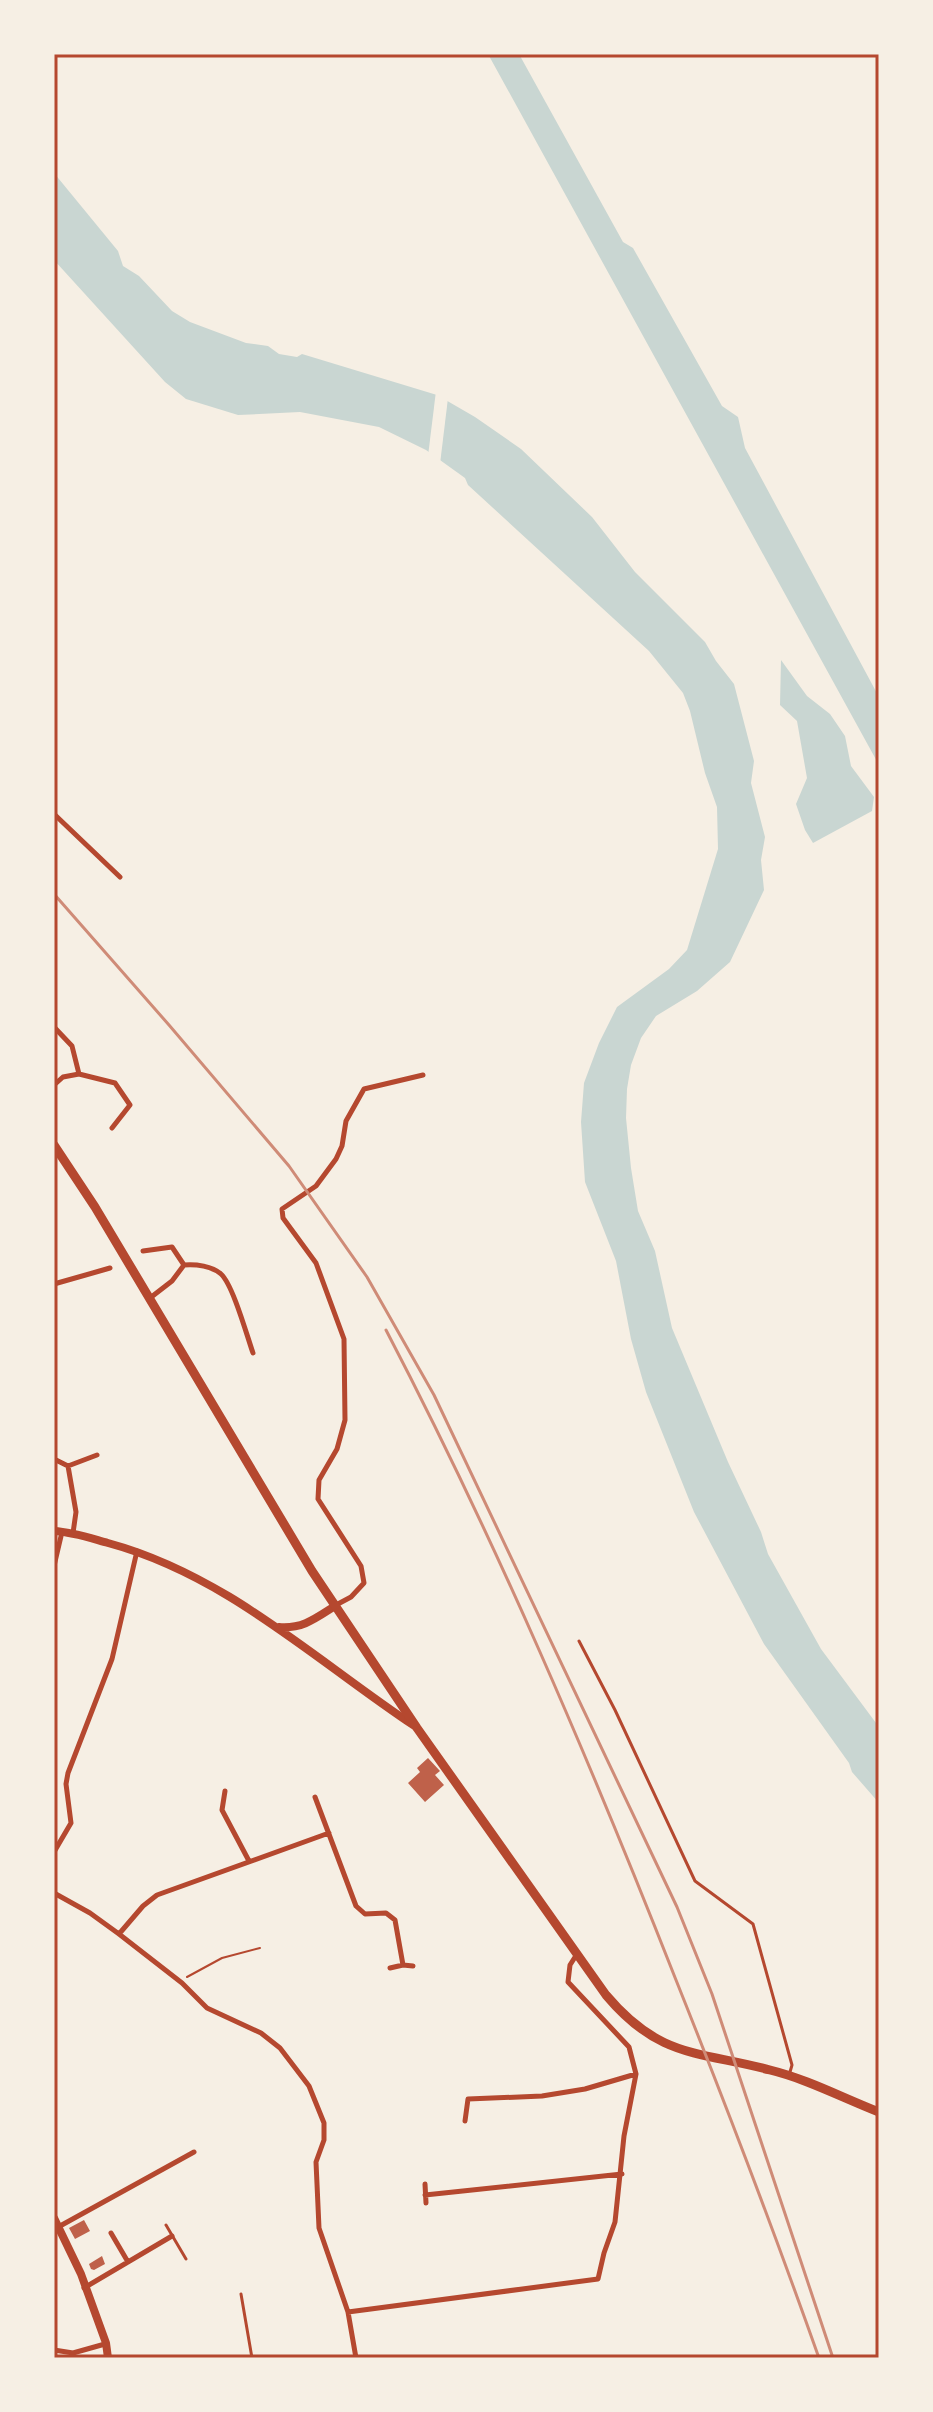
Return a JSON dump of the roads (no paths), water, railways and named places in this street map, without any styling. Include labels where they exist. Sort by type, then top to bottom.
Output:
[{"type":"highway","points":[[54,1145],[335,1606],[417,1728],[623,2016],[672,2048],[771,2070],[879,2112]]},
{"type":"main road","points":[[58,1531],[137,1551],[215,1586],[278,1627],[417,1728]]},
{"type":"main road","points":[[278,1627],[307,1625],[335,1606]]},
{"type":"main road","points":[[56,2221],[106,2343],[108,2358]]},
{"type":"street","points":[[54,814],[120,877]]},
{"type":"street","points":[[54,1027],[72,1046],[79,1074]]},
{"type":"street","points":[[54,1085],[63,1077],[79,1074],[115,1083],[130,1105],[112,1128]]},
{"type":"street","points":[[335,1606],[351,1597],[364,1583],[361,1566],[318,1499],[319,1480],[337,1449],[345,1420],[344,1339],[316,1263],[283,1218],[282,1209],[316,1186],[340,1152],[346,1121],[364,1089],[423,1075]]},
{"type":"street","points":[[143,1251],[172,1247],[184,1265]]},
{"type":"street","points":[[150,1298],[172,1281],[184,1265],[197,1264],[222,1275],[235,1301],[253,1353]]},
{"type":"street","points":[[54,1284],[110,1268]]},
{"type":"street","points":[[54,1459],[68,1466],[97,1455]]},
{"type":"street","points":[[68,1466],[76,1512],[73,1533]]},
{"type":"street","points":[[54,1566],[58,1531]]},
{"type":"street","points":[[54,1852],[71,1823],[66,1784],[112,1659],[137,1551]]},
{"type":"street","points":[[225,1791],[222,1810],[249,1861]]},
{"type":"street","points":[[315,1797],[356,1906],[365,1914],[386,1913],[395,1920],[403,1965]]},
{"type":"street","points":[[119,1934],[157,1895],[329,1833]]},
{"type":"street","points":[[54,1893],[119,1934],[207,2008],[271,2040],[309,2086],[324,2123],[324,2140],[316,2162],[319,2228],[348,2312],[356,2358]]},
{"type":"street","points":[[348,2312],[598,2279],[615,2222],[624,2136],[636,2074],[629,2047],[568,1982],[570,1965],[577,1954]]},
{"type":"street","points":[[390,1968],[413,1966]]},
{"type":"street","points":[[465,2121],[468,2099],[542,2096],[585,2089],[636,2074]]},
{"type":"street","points":[[56,2221],[194,2152]]},
{"type":"street","points":[[425,2195],[622,2174]]},
{"type":"street","points":[[425,2184],[426,2203]]},
{"type":"street","points":[[111,2233],[128,2262]]},
{"type":"street","points":[[84,2288],[172,2236]]},
{"type":"street","points":[[54,2350],[73,2353],[106,2343]]},
{"type":"lane","points":[[579,1641],[695,1881],[753,1924],[792,2065],[789,2076]]},
{"type":"lane","points":[[166,2225],[186,2259]]},
{"type":"lane","points":[[241,2294],[252,2358]]},
{"type":"railway","points":[[54,894],[289,1166],[367,1277],[434,1395],[677,1907],[712,1994],[833,2358]]},
{"type":"railway","points":[[386,1330],[503,1570],[575,1733],[713,2074],[819,2358]]}]
